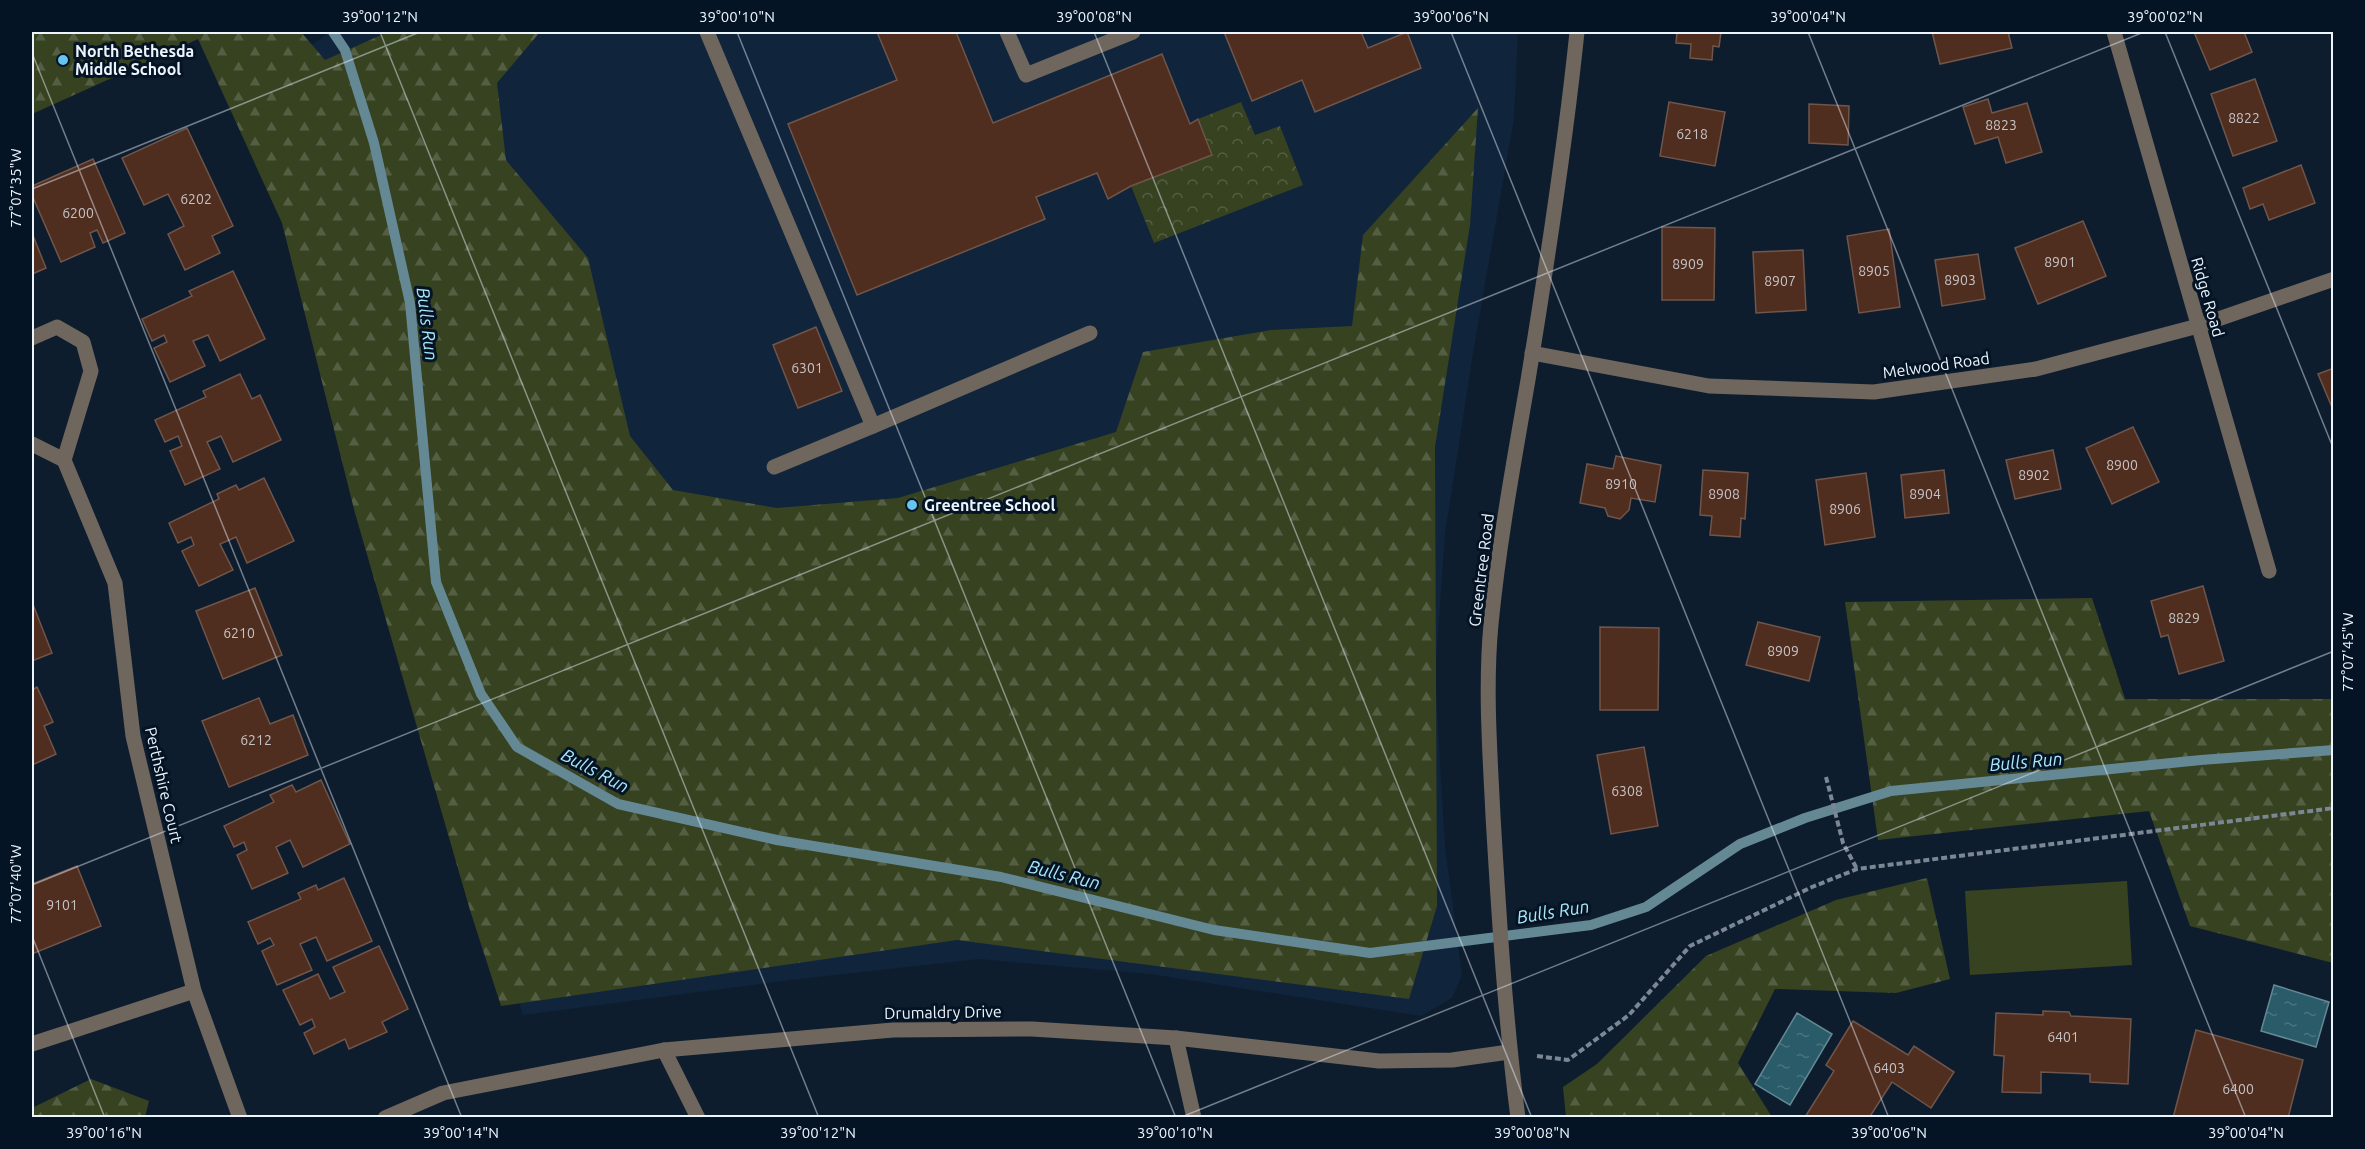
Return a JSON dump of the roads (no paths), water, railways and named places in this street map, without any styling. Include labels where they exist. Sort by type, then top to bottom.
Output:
[{"type":"street","points":[[707,32],[873,426]]},
{"type":"street","points":[[1007,32],[1026,75],[1133,32]]},
{"type":"street","name":"Greentree Road","points":[[1518,1118],[1509,1052],[1501,960],[1489,699],[1491,626],[1502,534],[1532,353],[1571,89],[1577,32]]},
{"type":"street","name":"Ridge Road","points":[[2114,32],[2269,572]]},
{"type":"street","name":"Melwood Road","points":[[1532,353],[1709,386],[1874,392],[2036,369],[2198,326],[2334,279]]},
{"type":"street","points":[[32,338],[57,327],[83,342],[90,371],[64,460],[32,444]]},
{"type":"street","points":[[774,467],[1090,333]]},
{"type":"street","name":"Perthshire Court","points":[[64,460],[115,583],[133,736],[194,991],[240,1118]]},
{"type":"street","points":[[32,1044],[194,991]]},
{"type":"street","name":"Drumaldry Drive","points":[[384,1118],[443,1093],[664,1050],[893,1030],[1032,1029],[1176,1038],[1379,1061],[1452,1060],[1509,1052]]},
{"type":"street","points":[[1176,1038],[1194,1118]]},
{"type":"street","points":[[664,1050],[698,1118]]},
{"type":"water","points":[[2274,985],[2329,1002],[2316,1047],[2261,1031]]},
{"type":"water","points":[[1797,1013],[1832,1034],[1790,1105],[1755,1084]]},
{"type":"waterway","name":"Bulls Run","points":[[333,32],[345,50],[374,143],[410,303],[436,582],[481,694],[517,747],[618,804],[777,840],[1001,877],[1214,930],[1370,953],[1591,925],[1646,907],[1740,844],[1805,818],[1891,791],[2201,760],[2334,750]]},
{"type":"place","name":"North Bethesda Middle School","points":[[63,60]]},
{"type":"place","name":"Greentree School","points":[[912,505]]}]
